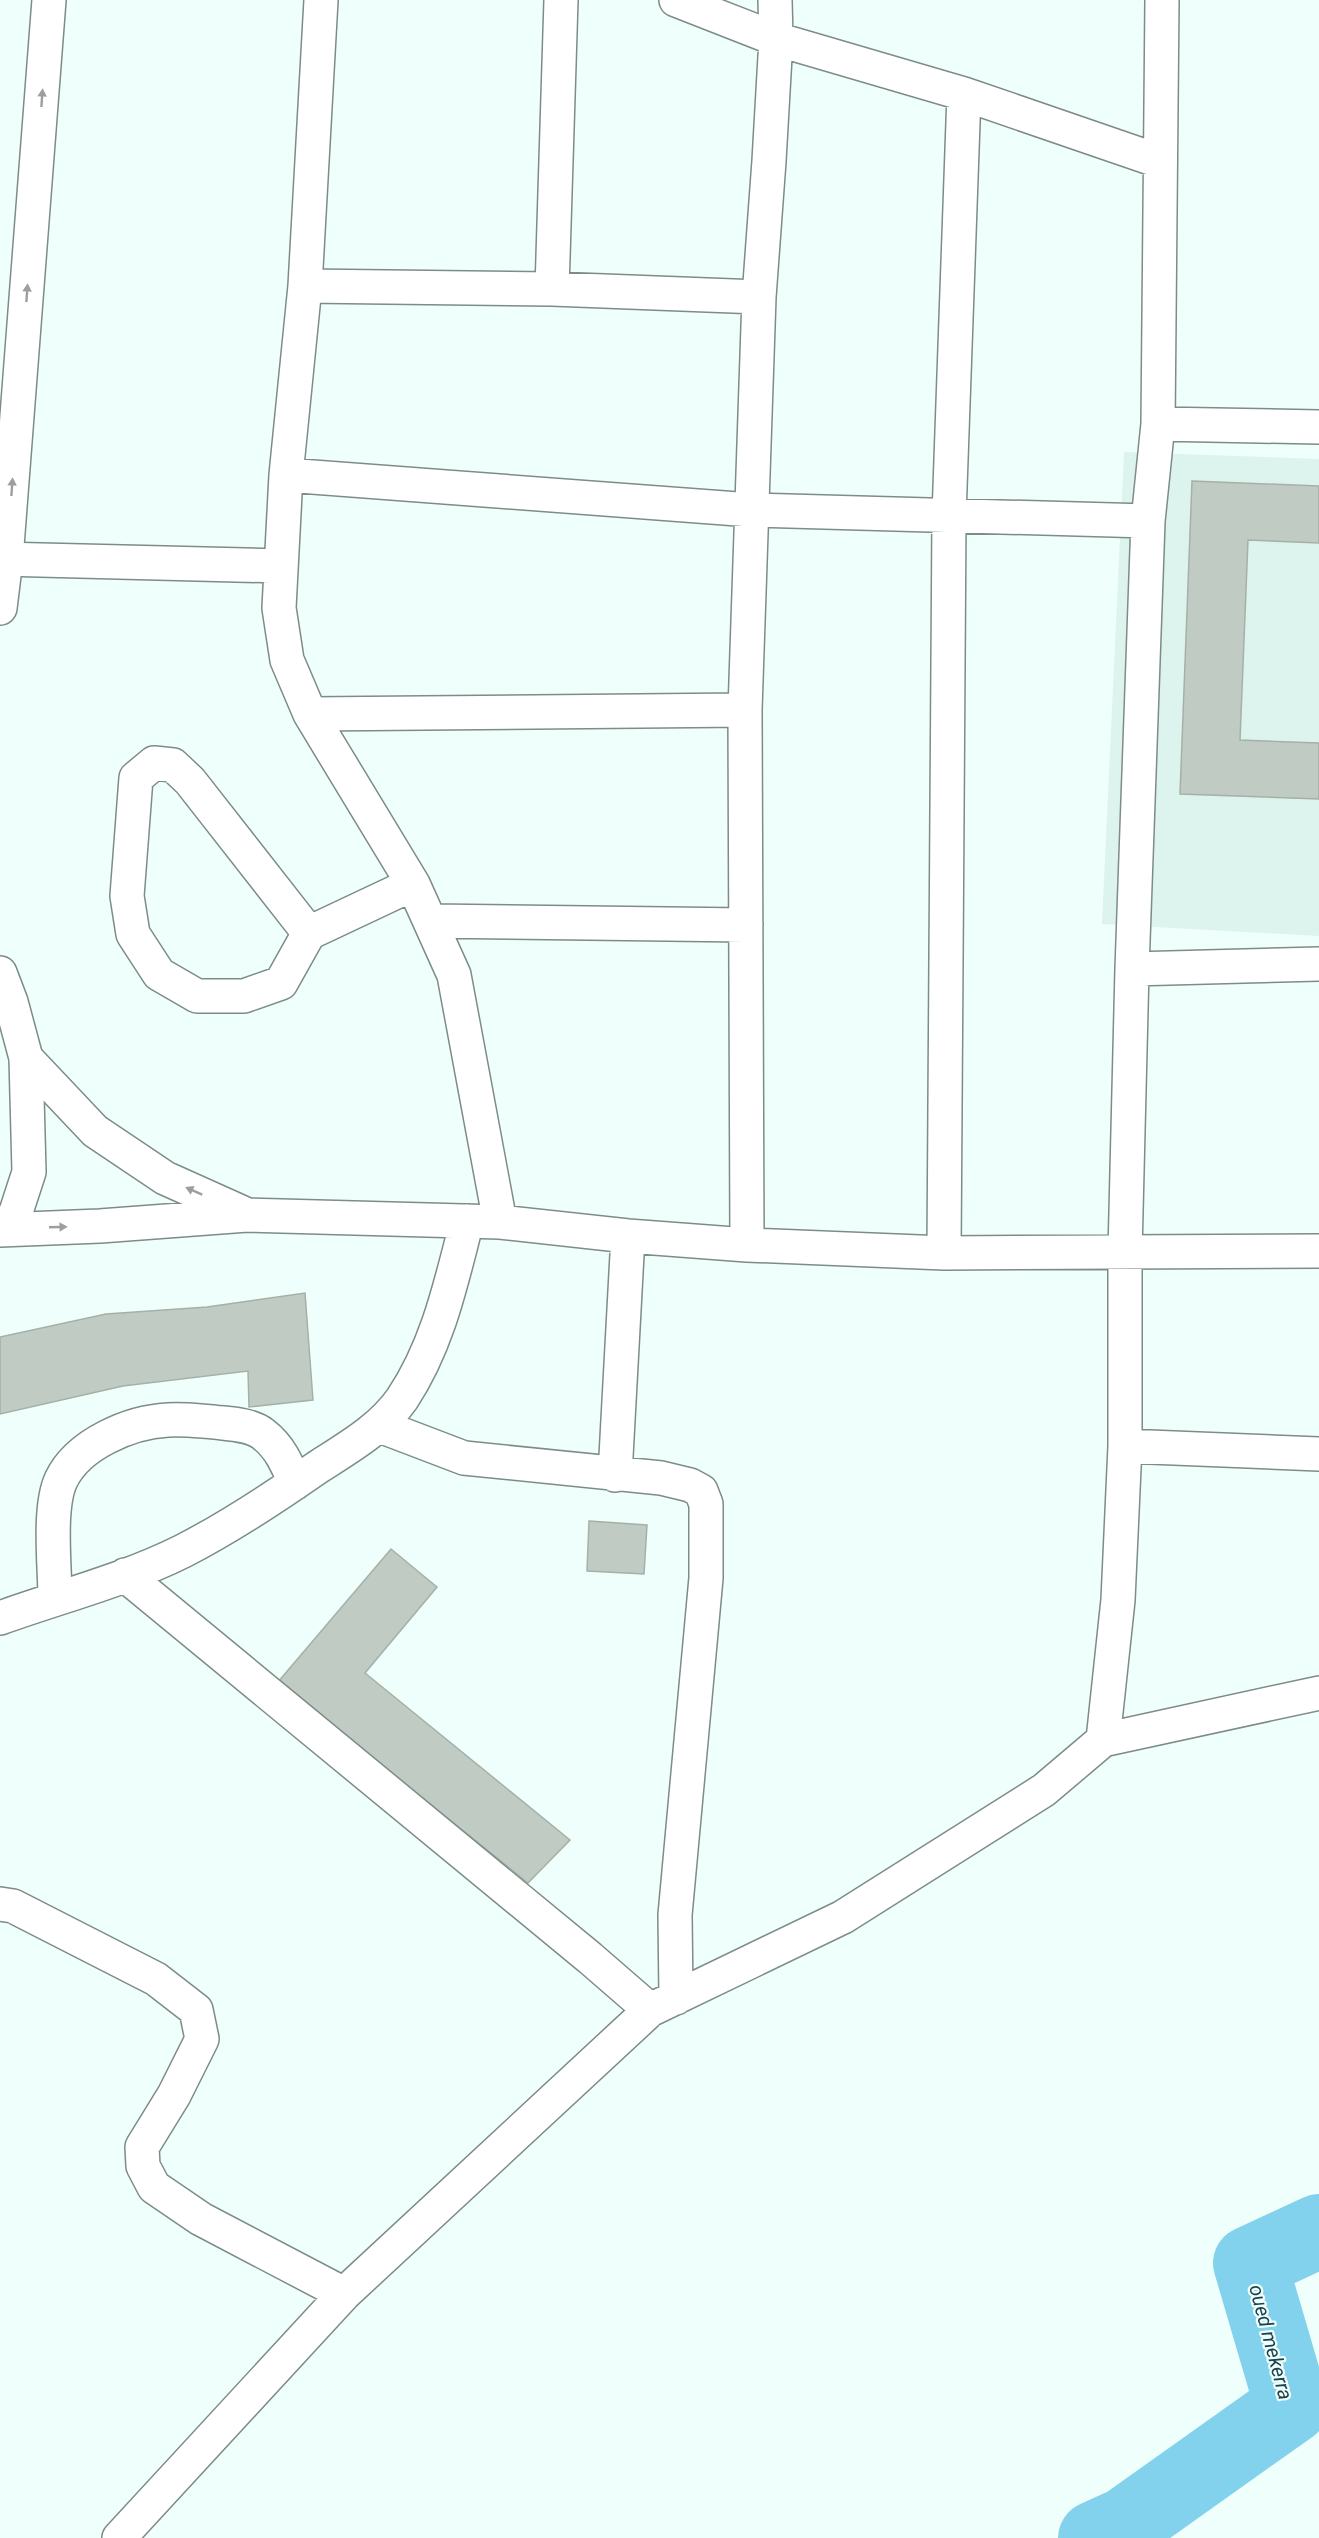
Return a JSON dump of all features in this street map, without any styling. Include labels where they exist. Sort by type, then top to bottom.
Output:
[{"type":"street","points":[[0,608],[49,0]]},
{"type":"street","points":[[321,0],[305,286],[285,475],[279,608],[287,660],[310,714],[413,884],[454,975],[500,1222]]},
{"type":"street","points":[[552,289],[561,0]]},
{"type":"street","points":[[676,0],[776,39],[964,94],[1159,161]]},
{"type":"street","points":[[747,1245],[745,710],[759,297],[776,39],[775,0]]},
{"type":"street","points":[[1103,1740],[1118,1600],[1125,1446],[1125,1252],[1132,969],[1148,520],[1158,424],[1162,0]]},
{"type":"street","points":[[944,1253],[949,516],[964,94]]},
{"type":"street","points":[[305,286],[552,289],[759,297]]},
{"type":"street","points":[[1158,424],[1319,427]]},
{"type":"street","points":[[285,475],[751,510],[1148,520]]},
{"type":"street","points":[[3,559],[280,566]]},
{"type":"street","points":[[310,714],[745,710]]},
{"type":"street","points":[[309,933],[190,781],[173,765],[154,763],[136,778],[127,896],[133,934],[159,974],[197,996],[244,996],[281,983],[309,933],[413,884]]},
{"type":"street","points":[[431,921],[746,925]]},
{"type":"street","points":[[1132,969],[1319,964]]},
{"type":"street","points":[[0,973],[11,1002],[26,1058],[29,1172],[15,1215],[0,1229]]},
{"type":"street","points":[[26,1058],[95,1131],[165,1178],[247,1215]]},
{"type":"street","points":[[0,1229],[100,1226],[247,1215],[500,1222],[628,1236],[747,1245],[944,1253],[1319,1251]]},
{"type":"street","points":[[0,1618],[126,1575],[183,1551],[296,1483],[380,1426],[401,1400],[420,1370],[443,1314],[467,1221]]},
{"type":"street","points":[[615,1475],[628,1236]]},
{"type":"street","points":[[55,1599],[55,1499],[61,1479],[76,1458],[103,1440],[139,1425],[168,1420],[236,1424],[262,1433],[283,1454],[296,1483]]},
{"type":"street","points":[[380,1426],[464,1458],[661,1478],[690,1485],[701,1491],[706,1504],[706,1578],[675,1915],[663,2004]]},
{"type":"street","points":[[1125,1446],[1319,1454]]},
{"type":"street","points":[[126,1575],[590,1958],[663,2004]]},
{"type":"street","points":[[119,2538],[344,2294],[663,2004],[843,1917],[1044,1790],[1103,1740],[1319,1693]]},
{"type":"street","points":[[0,1904],[13,1906],[156,1979],[196,2010],[202,2039],[174,2095],[142,2147],[143,2166],[154,2187],[201,2219],[344,2294]]},
{"type":"shaded area","points":[[1124,452],[1319,459],[1319,936],[1102,924]]},
{"type":"building","points":[[1192,481],[1319,486],[1319,543],[1248,540],[1240,740],[1319,743],[1319,799],[1180,794]]},
{"type":"building","points":[[305,1293],[313,1400],[249,1407],[248,1371],[123,1386],[0,1414],[0,1337],[106,1314],[207,1307]]},
{"type":"building","points":[[589,1521],[647,1525],[644,1574],[587,1571]]},
{"type":"building","points":[[391,1549],[437,1587],[365,1673],[570,1840],[528,1883],[278,1682]]},
{"type":"waterway","name":"oued mekerra","points":[[1095,2538],[1126,2524],[1292,2406],[1250,2263],[1319,2231]]}]
